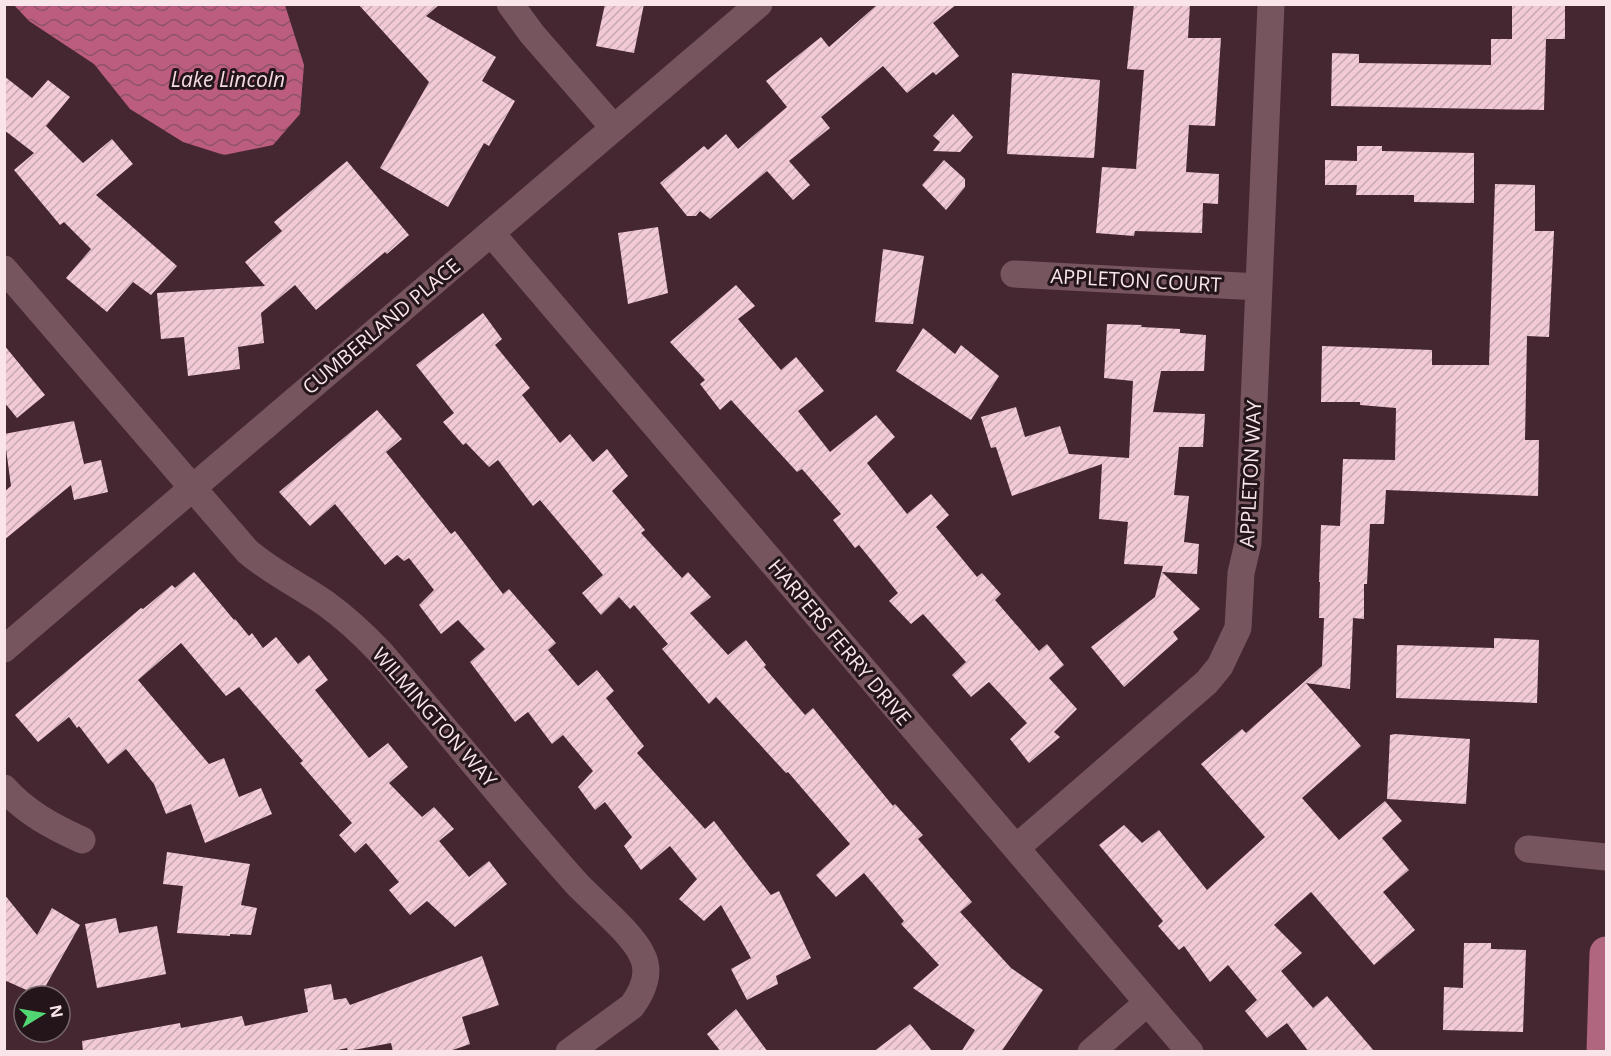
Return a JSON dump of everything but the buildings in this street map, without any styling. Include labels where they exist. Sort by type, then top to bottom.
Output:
[{"type":"main road","points":[[1603,1052],[1606,953]]},
{"type":"street","points":[[510,4],[532,34],[614,128]]},
{"type":"street","name":"CUMBERLAND PLACE","points":[[4,649],[759,4]]},
{"type":"street","name":"APPLETON WAY","points":[[1016,848],[1200,689],[1220,666],[1235,638],[1238,628],[1241,573],[1248,543],[1270,4]]},
{"type":"street","name":"HARPERS FERRY DRIVE","points":[[491,233],[1190,1052]]},
{"type":"street","name":"WILMINGTON WAY","points":[[4,269],[247,551],[264,566],[325,603],[358,629],[578,884],[631,939],[642,954],[645,975],[640,996],[632,1006],[569,1052]]},
{"type":"street","name":"APPLETON COURT","points":[[1014,274],[1259,287]]},
{"type":"street","points":[[4,788],[13,798],[52,827],[82,840]]},
{"type":"street","points":[[1528,849],[1606,857]]},
{"type":"street","points":[[1091,1052],[1148,1004]]},
{"type":"water","name":"Lake Lincoln","points":[[14,5],[285,5],[304,65],[300,114],[273,145],[224,155],[183,142],[130,109],[94,64],[29,21]]}]
